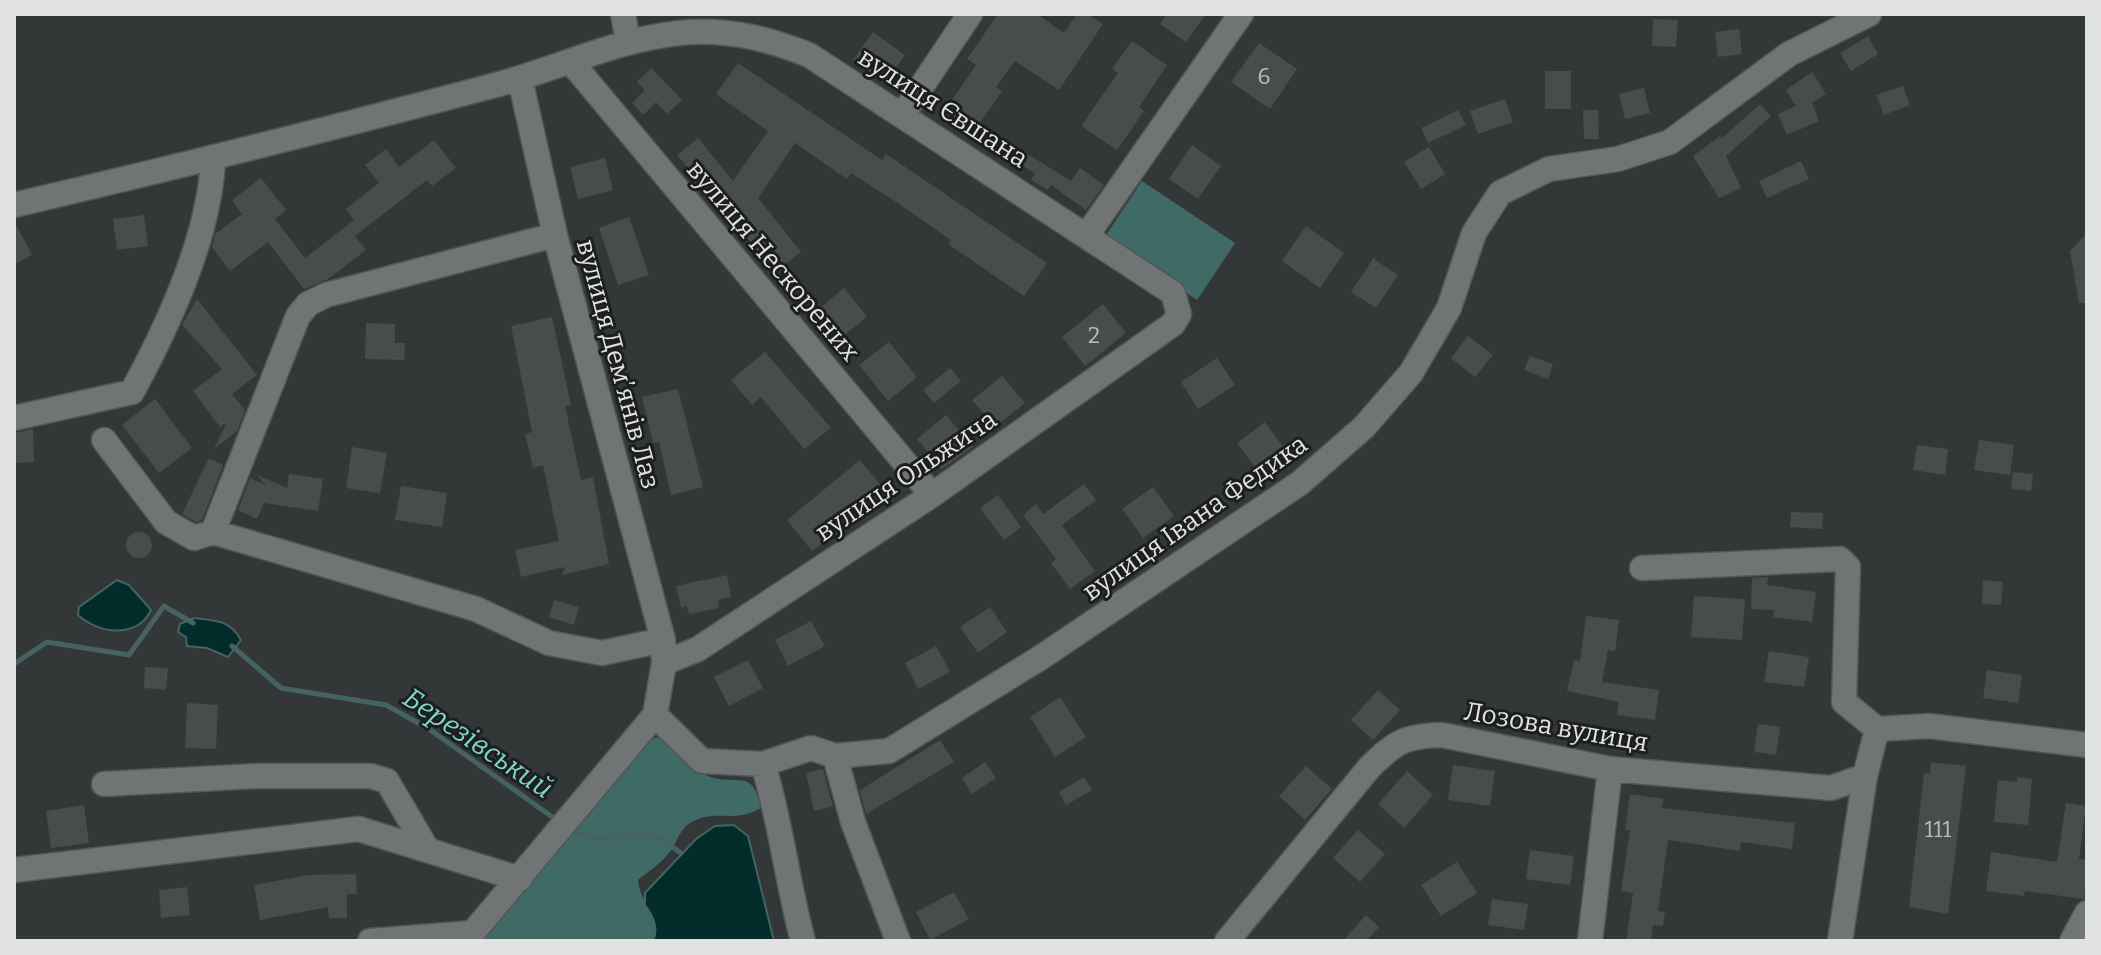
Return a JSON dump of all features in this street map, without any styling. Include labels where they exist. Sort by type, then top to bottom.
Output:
[{"type":"street","points":[[623,14],[628,41]]},
{"type":"street","points":[[903,114],[970,14]]},
{"type":"street","points":[[1087,235],[1241,14]]},
{"type":"street","name":"вулиця Івана Федика","points":[[655,715],[702,761],[763,764],[811,748],[835,756],[889,751],[1040,658],[1300,483],[1335,455],[1411,373],[1432,342],[1449,308],[1474,233],[1500,193],[1549,169],[1618,159],[1670,142],[1789,54],[1869,14]]},
{"type":"street","name":"вулиця Євшана","points":[[14,205],[213,159],[520,79],[689,23],[767,38],[809,55],[1173,293],[1179,314],[1173,324]]},
{"type":"street","name":"вулиця Нескорених","points":[[572,63],[932,495]]},
{"type":"street","name":"вулиця Демʼянів Лаз","points":[[520,79],[555,235],[663,652]]},
{"type":"street","points":[[14,418],[132,392],[168,325],[211,192],[213,159]]},
{"type":"street","points":[[213,532],[298,316],[308,304],[326,295],[555,235]]},
{"type":"street","name":"вулиця Ольжича","points":[[104,440],[166,522],[194,538],[213,532],[476,609],[549,643],[602,653],[698,649],[932,495],[1173,324]]},
{"type":"street","points":[[1642,568],[1840,559],[1848,567],[1844,702],[1877,729],[1929,726],[2087,745]]},
{"type":"street","points":[[370,941],[469,937],[655,715],[663,652]]},
{"type":"street","points":[[1846,938],[1865,776],[1877,729]]},
{"type":"street","name":"Лозова вулиця","points":[[1227,941],[1369,768],[1394,743],[1416,736],[1442,735],[1610,769],[1831,788],[1865,776]]},
{"type":"street","points":[[835,756],[853,822],[898,941]]},
{"type":"street","points":[[763,764],[778,813],[791,895],[803,941]]},
{"type":"street","points":[[1590,941],[1610,769]]},
{"type":"street","points":[[104,784],[257,776],[371,776],[387,781],[427,849]]},
{"type":"street","points":[[14,870],[359,829],[520,879]]},
{"type":"street","points":[[2072,941],[2087,913]]},
{"type":"shaded area","points":[[1142,181],[1235,243],[1197,300],[1104,238]]},
{"type":"shaded area","points":[[117,580],[129,585],[151,610],[145,619],[128,629],[107,630],[78,615],[79,607]]},
{"type":"shaded area","points":[[194,618],[227,625],[241,640],[228,657],[207,648],[187,646],[186,637],[178,632],[180,624]]},
{"type":"shaded area","points":[[665,735],[702,773],[718,779],[748,782],[758,795],[761,808],[742,815],[711,816],[689,824],[664,858],[638,880],[655,926],[653,941],[475,941],[648,740]]},
{"type":"shaded area","points":[[734,825],[748,836],[774,941],[653,941],[655,927],[645,905],[645,893],[696,839],[715,826]]},
{"type":"building","points":[[998,14],[1037,14],[1064,33],[1077,14],[1087,14],[1103,24],[1059,90],[1015,61],[996,87],[1002,91],[970,137],[941,116],[976,65],[967,59]]},
{"type":"building","points":[[1167,14],[1206,14],[1186,42],[1160,24]]},
{"type":"building","points":[[1653,19],[1678,20],[1676,47],[1652,46]]},
{"type":"building","points":[[1739,29],[1742,54],[1718,57],[1715,32]]},
{"type":"building","points":[[873,32],[905,55],[886,83],[853,60]]},
{"type":"building","points":[[1868,36],[1878,54],[1851,71],[1840,53]]},
{"type":"building","points":[[1132,41],[1167,65],[1139,107],[1144,111],[1117,150],[1081,126],[1118,73],[1112,69]]},
{"type":"building","points":[[1259,43],[1297,69],[1270,109],[1231,82]]},
{"type":"building","points":[[738,63],[882,160],[886,154],[1047,263],[1024,296],[948,244],[951,240],[896,202],[851,173],[847,179],[795,143],[758,198],[801,252],[775,272],[745,236],[750,232],[708,182],[703,186],[677,155],[698,138],[733,181],[768,131],[716,94]]},
{"type":"building","points":[[651,68],[682,100],[667,114],[656,102],[643,115],[632,103],[645,90],[637,82]]},
{"type":"building","points":[[1545,71],[1571,71],[1571,109],[1545,109]]},
{"type":"building","points":[[1812,72],[1826,94],[1812,103],[1819,121],[1787,135],[1778,114],[1796,106],[1786,90]]},
{"type":"building","points":[[1903,86],[1910,105],[1884,115],[1876,95]]},
{"type":"building","points":[[1644,88],[1650,113],[1625,119],[1619,94]]},
{"type":"building","points":[[1505,99],[1513,122],[1478,134],[1470,111]]},
{"type":"building","points":[[1760,104],[1771,116],[1726,156],[1741,188],[1719,198],[1693,156],[1720,136],[1721,139]]},
{"type":"building","points":[[1458,110],[1466,125],[1428,143],[1421,128]]},
{"type":"building","points":[[1583,110],[1598,110],[1599,139],[1584,139]]},
{"type":"building","points":[[434,140],[456,168],[432,186],[427,180],[355,236],[366,250],[328,279],[304,289],[268,242],[230,271],[212,247],[215,234],[242,214],[232,200],[261,178],[286,210],[275,219],[305,258],[354,220],[346,209],[379,183],[365,165],[386,149],[399,167]]},
{"type":"building","points":[[1192,145],[1221,166],[1198,199],[1169,179]]},
{"type":"building","points":[[1429,147],[1445,174],[1421,189],[1404,162]]},
{"type":"building","points":[[1024,152],[1071,181],[1080,168],[1104,185],[1086,210],[1051,185],[1048,190],[1031,180],[1035,174],[1018,162]]},
{"type":"building","points":[[605,158],[613,190],[578,199],[570,167]]},
{"type":"building","points":[[1801,161],[1809,179],[1767,198],[1759,181]]},
{"type":"building","points":[[144,215],[148,246],[117,250],[113,219]]},
{"type":"building","points":[[629,217],[649,275],[618,285],[599,228]]},
{"type":"building","points":[[14,221],[32,255],[14,265]]},
{"type":"building","points":[[1306,226],[1344,253],[1320,288],[1282,261]]},
{"type":"building","points":[[2087,233],[2087,303],[2079,303],[2070,251]]},
{"type":"building","points":[[1375,256],[1375,260],[1398,275],[1376,308],[1351,292]]},
{"type":"building","points":[[844,288],[867,317],[837,341],[814,313]]},
{"type":"building","points":[[197,299],[257,375],[232,394],[245,410],[237,431],[214,449],[227,422],[220,427],[193,391],[222,369],[182,325]]},
{"type":"building","points":[[1103,304],[1126,333],[1085,366],[1062,337]]},
{"type":"building","points":[[552,317],[571,405],[565,406],[581,480],[593,477],[609,564],[562,575],[565,567],[521,577],[515,550],[559,541],[543,465],[533,468],[525,434],[532,432],[511,326]]},
{"type":"building","points":[[366,323],[395,324],[395,343],[405,343],[404,360],[365,359]]},
{"type":"building","points":[[1468,336],[1493,355],[1475,377],[1451,358]]},
{"type":"building","points":[[889,342],[917,377],[888,401],[859,365]]},
{"type":"building","points":[[765,352],[831,428],[804,449],[761,397],[752,405],[731,380]]},
{"type":"building","points":[[1530,356],[1553,364],[1548,379],[1524,370]]},
{"type":"building","points":[[1217,358],[1235,385],[1198,409],[1181,382]]},
{"type":"building","points":[[950,368],[961,381],[934,403],[923,390]]},
{"type":"building","points":[[1002,376],[1025,403],[995,427],[972,400]]},
{"type":"building","points":[[678,389],[703,487],[671,495],[659,442],[653,443],[642,397]]},
{"type":"building","points":[[155,399],[192,448],[159,473],[122,425]]},
{"type":"building","points":[[946,415],[973,447],[942,469],[917,439]]},
{"type":"building","points":[[1265,422],[1284,448],[1256,468],[1237,443]]},
{"type":"building","points":[[33,429],[34,462],[14,463],[14,433]]},
{"type":"building","points":[[1979,440],[2014,445],[2010,475],[1974,470]]},
{"type":"building","points":[[1917,445],[1948,449],[1945,475],[1913,470]]},
{"type":"building","points":[[352,447],[387,453],[380,493],[346,488]]},
{"type":"building","points":[[209,458],[223,465],[202,520],[196,522],[182,514]]},
{"type":"building","points":[[860,460],[888,494],[812,551],[787,520]]},
{"type":"building","points":[[2013,472],[2033,474],[2031,491],[2011,489]]},
{"type":"building","points":[[289,474],[323,479],[318,511],[264,503],[257,519],[238,510],[250,478],[265,485],[257,475],[287,488]]},
{"type":"building","points":[[1084,484],[1096,500],[1062,525],[1095,571],[1070,589],[1051,563],[1056,559],[1023,515],[1036,504],[1043,514]]},
{"type":"building","points":[[401,486],[447,493],[442,527],[395,520]]},
{"type":"building","points":[[1153,487],[1174,516],[1143,538],[1122,509]]},
{"type":"building","points":[[998,495],[1021,527],[1004,540],[980,508]]},
{"type":"building","points":[[1791,512],[1823,513],[1822,529],[1790,527]]},
{"type":"building","points":[[139,532],[148,536],[152,545],[148,554],[139,558],[130,554],[126,545],[130,536]]},
{"type":"building","points":[[727,575],[731,597],[718,600],[719,608],[689,614],[687,606],[681,608],[676,586]]},
{"type":"building","points":[[1768,577],[1767,585],[1816,592],[1812,622],[1773,617],[1774,610],[1751,609],[1752,578]]},
{"type":"building","points":[[1983,580],[2003,582],[2001,605],[1982,604]]},
{"type":"building","points":[[1694,596],[1745,599],[1742,640],[1691,637]]},
{"type":"building","points":[[554,600],[579,607],[574,625],[549,617]]},
{"type":"building","points":[[990,607],[1007,632],[978,653],[960,627]]},
{"type":"building","points":[[1586,616],[1619,620],[1615,651],[1608,650],[1602,682],[1659,690],[1655,720],[1617,715],[1619,702],[1567,691],[1574,660],[1580,661]]},
{"type":"building","points":[[811,621],[825,646],[788,666],[775,640]]},
{"type":"building","points":[[936,646],[950,672],[918,689],[905,663]]},
{"type":"building","points":[[1769,651],[1809,657],[1804,687],[1764,682]]},
{"type":"building","points":[[748,660],[763,688],[729,706],[714,677]]},
{"type":"building","points":[[145,667],[168,668],[166,690],[144,688]]},
{"type":"building","points":[[1987,670],[2022,675],[2018,703],[1983,698]]},
{"type":"building","points":[[1378,690],[1400,710],[1373,740],[1351,720]]},
{"type":"building","points":[[1060,697],[1086,737],[1055,757],[1030,717]]},
{"type":"building","points":[[187,703],[218,705],[216,749],[185,748]]},
{"type":"building","points":[[1758,724],[1780,727],[1776,755],[1754,752]]},
{"type":"building","points":[[940,740],[954,762],[866,814],[860,790]]},
{"type":"building","points":[[985,762],[996,778],[972,794],[962,778]]},
{"type":"building","points":[[1931,762],[1966,766],[1948,914],[1909,907],[1924,773],[1930,774]]},
{"type":"building","points":[[1453,765],[1495,771],[1490,806],[1448,800]]},
{"type":"building","points":[[1306,766],[1332,789],[1305,820],[1279,796]]},
{"type":"building","points":[[823,769],[833,806],[814,811],[806,773]]},
{"type":"building","points":[[1407,771],[1433,795],[1404,828],[1378,804]]},
{"type":"building","points":[[1084,777],[1092,790],[1066,805],[1059,792]]},
{"type":"building","points":[[2017,777],[2032,779],[2028,825],[1994,822],[1998,780],[2017,782]]},
{"type":"building","points":[[1630,794],[1664,799],[1662,808],[1795,823],[1792,849],[1741,842],[1740,851],[1668,840],[1658,911],[1665,912],[1663,926],[1653,925],[1651,941],[1626,941],[1633,893],[1621,891],[1630,830],[1625,830]]},
{"type":"building","points":[[2066,803],[2086,806],[2079,859],[2087,860],[2084,899],[2025,891],[2024,896],[1986,891],[1991,852],[2057,862]]},
{"type":"building","points":[[84,805],[89,843],[51,848],[46,811]]},
{"type":"building","points":[[1358,830],[1385,854],[1360,882],[1333,858]]},
{"type":"building","points":[[1530,850],[1574,856],[1570,885],[1526,879]]},
{"type":"building","points":[[1457,862],[1477,893],[1441,916],[1421,885]]},
{"type":"building","points":[[356,874],[357,894],[347,894],[347,918],[329,918],[328,907],[260,920],[254,885],[308,875]]},
{"type":"building","points":[[187,887],[190,915],[161,918],[159,890]]},
{"type":"building","points":[[954,892],[969,919],[930,940],[916,912]]},
{"type":"building","points":[[1492,899],[1528,904],[1524,930],[1488,925]]},
{"type":"building","points":[[1366,915],[1379,927],[1366,941],[1343,941]]},
{"type":"waterway","name":"Березівський","points":[[14,664],[47,642],[129,655],[164,606],[193,623]]},
{"type":"waterway","name":"Березівський","points":[[232,646],[281,688],[386,705],[429,729],[558,821]]},
{"type":"waterway","name":"Березівський","points":[[569,829],[578,834],[599,837],[654,836],[681,853]]}]
